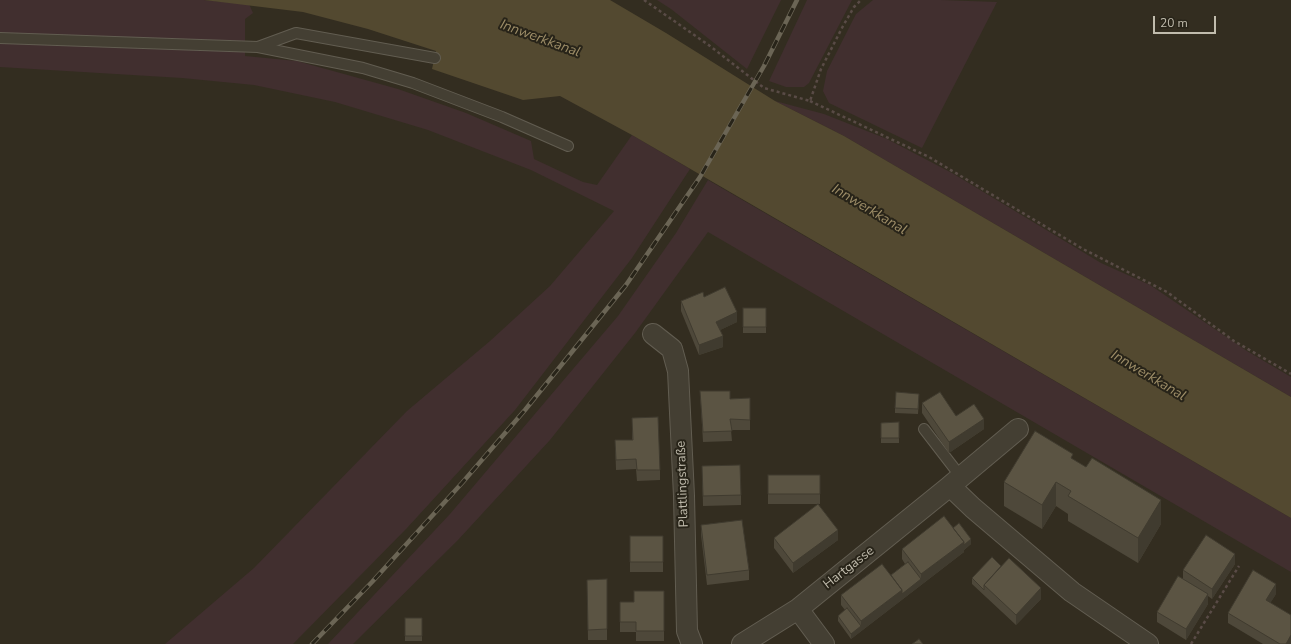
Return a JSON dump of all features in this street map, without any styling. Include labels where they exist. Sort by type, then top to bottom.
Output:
[{"type":"street","name":"Plattlingstraße","points":[[653,334],[672,349],[678,371],[684,496],[687,631],[692,644]]},
{"type":"street","name":"Hartgasse","points":[[742,644],[798,609],[1018,429]]},
{"type":"street","points":[[956,481],[973,508],[1072,592],[1148,644]]},
{"type":"street","points":[[798,609],[824,644]]},
{"type":"lane","points":[[258,47],[296,33],[435,58]]},
{"type":"lane","points":[[0,38],[258,47],[363,68],[413,83],[502,117],[568,146]]},
{"type":"lane","points":[[924,429],[956,481]]},
{"type":"path","points":[[644,0],[710,46],[764,88],[810,101],[929,157],[1083,249],[1167,292],[1234,341],[1291,374]]},
{"type":"path","points":[[810,101],[821,69],[854,7],[861,0]]},
{"type":"path","points":[[1191,644],[1239,566]]},
{"type":"shaded area","points":[[0,0],[204,0],[249,4],[253,13],[245,19],[245,56],[297,61],[398,89],[466,113],[531,141],[534,159],[583,182],[597,185],[632,135],[690,169],[632,258],[515,410],[407,528],[293,644],[165,644],[254,568],[407,411],[490,341],[550,286],[614,211],[531,170],[428,130],[335,102],[254,85],[182,78],[0,67]]},
{"type":"shaded area","points":[[657,0],[781,0],[747,69],[671,9]]},
{"type":"shaded area","points":[[807,0],[852,0],[809,83],[804,87],[786,87],[769,81]]},
{"type":"shaded area","points":[[873,0],[997,2],[922,148],[829,103],[823,91],[827,71],[856,14]]},
{"type":"shaded area","points":[[775,101],[824,114],[887,139],[952,173],[1101,263],[1150,285],[1247,351],[1291,377],[1291,397],[844,136]]},
{"type":"shaded area","points":[[708,180],[1291,518],[1291,572],[708,232],[635,333],[550,440],[458,540],[353,644],[328,644],[450,514],[618,316],[676,233]]},
{"type":"water","name":"Innwerkkanal","points":[[204,0],[610,0],[775,101],[844,136],[1291,397],[1291,518],[632,135],[560,96],[523,100],[432,69],[436,51],[368,29],[303,12]]},
{"type":"building","points":[[725,287],[737,312],[716,322],[723,336],[699,345],[681,301],[703,292],[704,297]]},
{"type":"building","points":[[743,308],[766,308],[766,327],[743,327]]},
{"type":"building","points":[[700,391],[730,391],[730,399],[750,398],[750,420],[730,419],[732,431],[703,432]]},
{"type":"building","points":[[896,392],[919,394],[918,409],[895,408]]},
{"type":"building","points":[[940,392],[956,416],[974,404],[984,419],[949,442],[922,403]]},
{"type":"building","points":[[658,417],[660,470],[637,470],[636,459],[616,460],[615,440],[633,440],[632,418]]},
{"type":"building","points":[[899,422],[899,438],[881,438],[881,423]]},
{"type":"building","points":[[1035,431],[1073,454],[1071,458],[1086,467],[1092,458],[1161,500],[1138,538],[1068,496],[1071,491],[1056,482],[1042,505],[1004,482]]},
{"type":"building","points":[[740,465],[741,495],[703,496],[702,466]]},
{"type":"building","points":[[768,475],[820,475],[820,494],[768,494]]},
{"type":"building","points":[[818,504],[838,530],[793,563],[774,538]]},
{"type":"building","points":[[944,516],[964,542],[921,574],[902,549]]},
{"type":"building","points":[[742,520],[749,570],[707,575],[701,525]]},
{"type":"building","points":[[959,523],[971,539],[964,545],[964,542],[953,528]]},
{"type":"building","points":[[1206,535],[1235,554],[1212,589],[1183,570]]},
{"type":"building","points":[[630,536],[663,536],[663,562],[630,562]]},
{"type":"building","points":[[992,557],[1001,566],[984,585],[984,590],[972,578]]},
{"type":"building","points":[[1009,558],[1041,588],[1016,615],[984,585]]},
{"type":"building","points":[[908,562],[921,579],[902,594],[902,590],[891,575]]},
{"type":"building","points":[[882,564],[902,590],[861,621],[841,595]]},
{"type":"building","points":[[1253,570],[1276,584],[1266,600],[1291,615],[1291,635],[1286,644],[1280,644],[1228,613]]},
{"type":"building","points":[[1178,576],[1208,594],[1186,629],[1157,612]]},
{"type":"building","points":[[607,579],[607,629],[588,630],[587,580]]},
{"type":"building","points":[[634,591],[664,591],[664,631],[636,631],[636,622],[620,622],[620,602],[634,602]]},
{"type":"building","points":[[847,608],[861,626],[851,634],[838,616]]},
{"type":"building","points":[[405,618],[422,618],[422,636],[405,636]]},
{"type":"building","points":[[919,639],[923,644],[912,644]]},
{"type":"railway","points":[[312,644],[372,582],[462,483],[525,410],[626,285],[700,177],[764,66],[797,0]]}]
